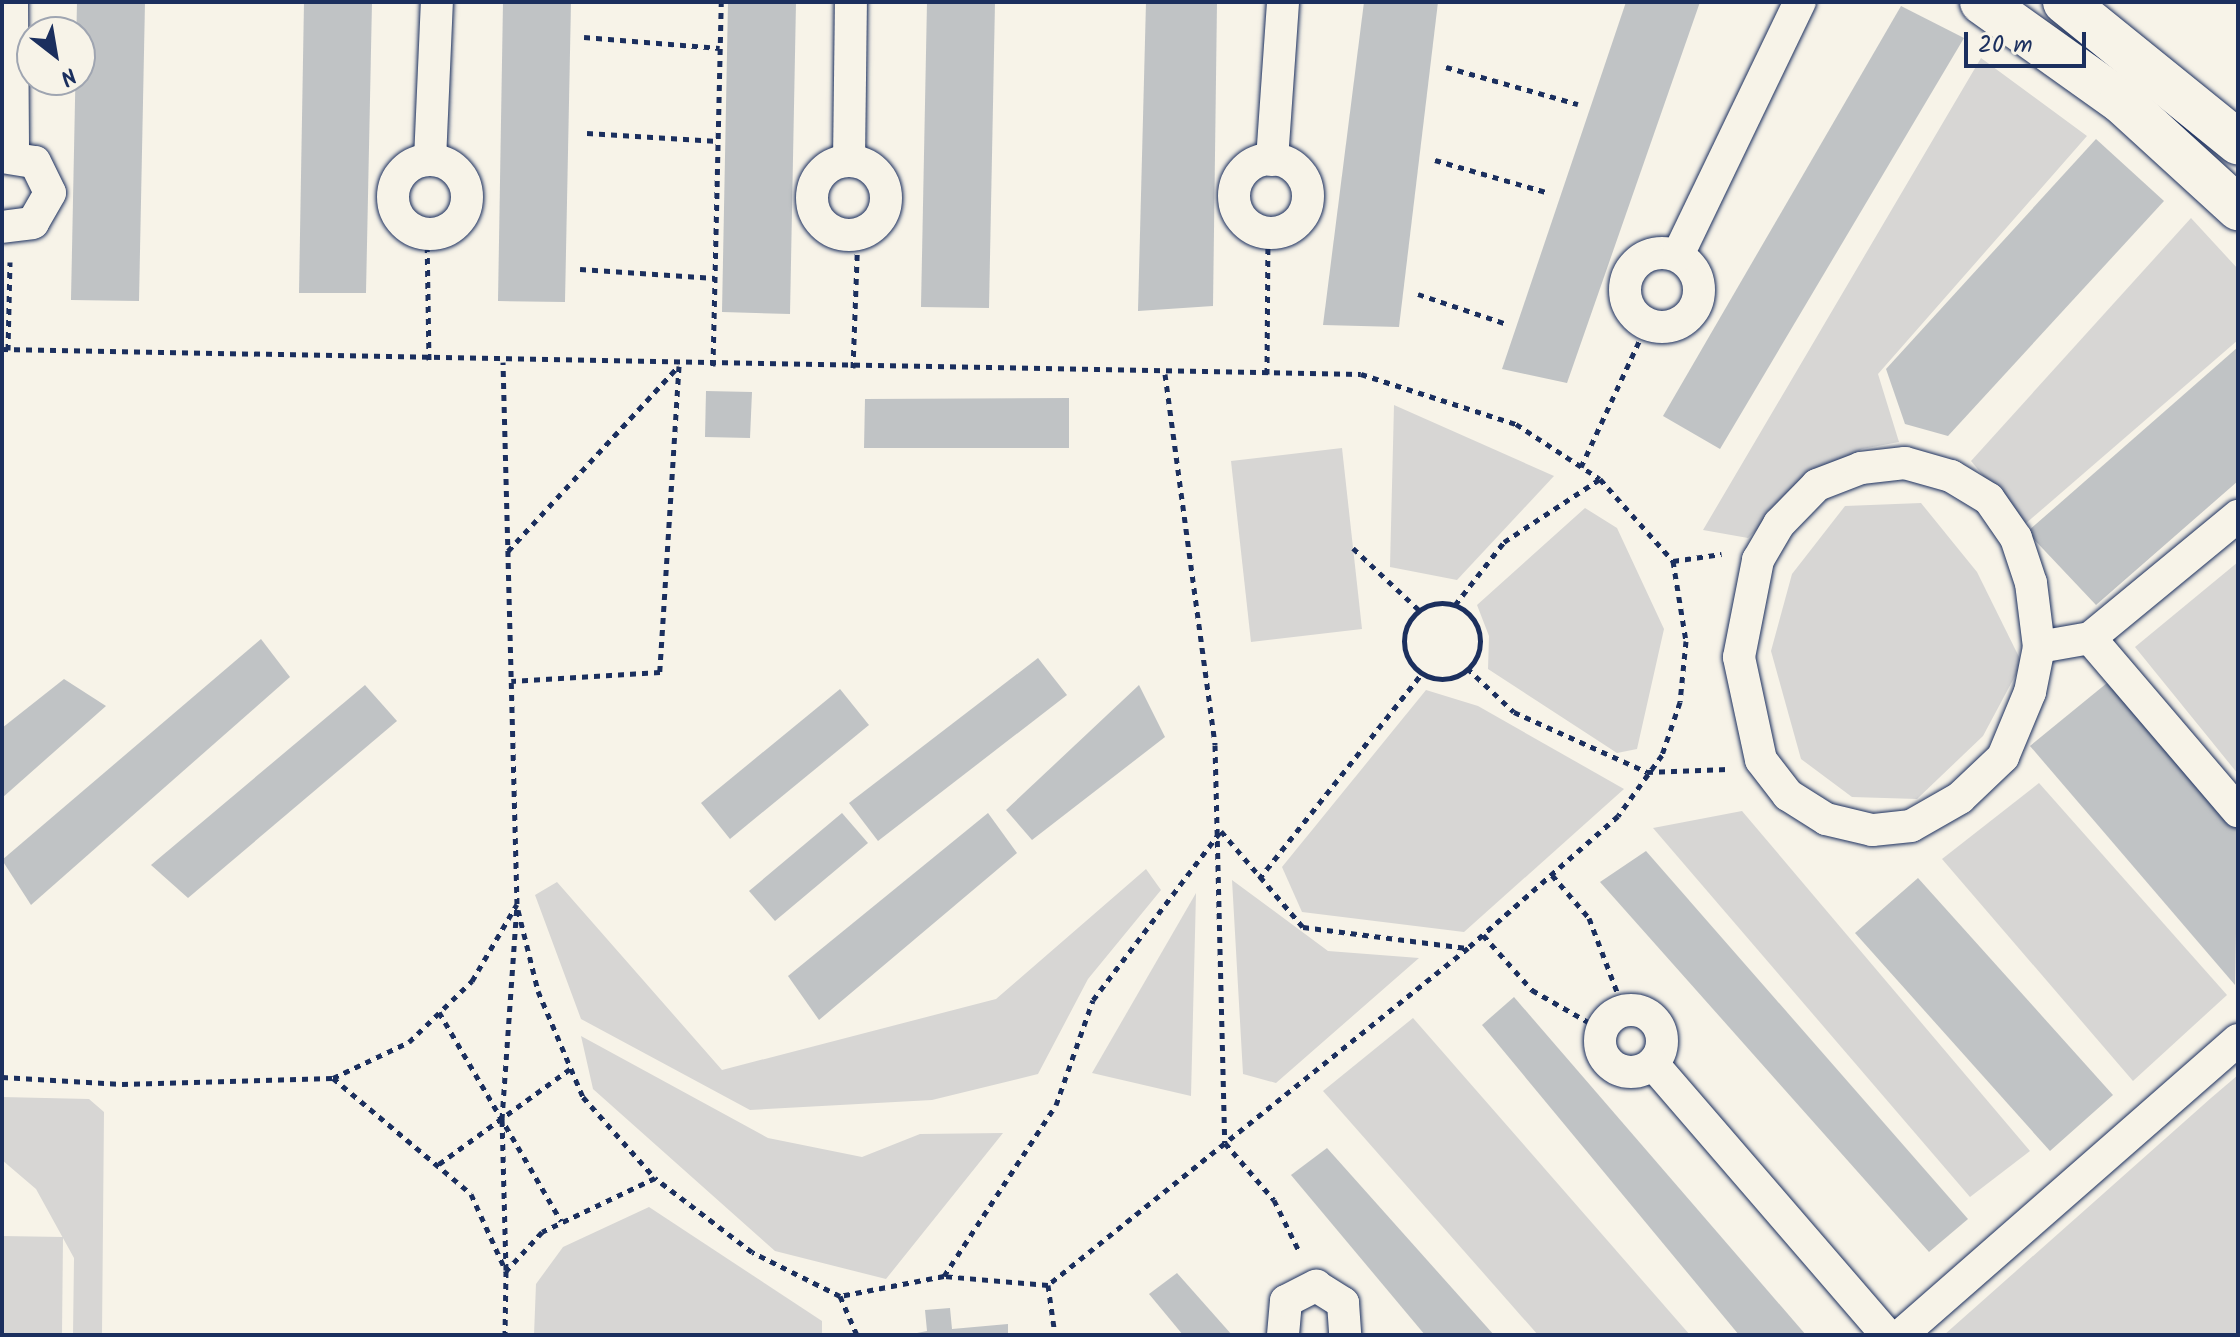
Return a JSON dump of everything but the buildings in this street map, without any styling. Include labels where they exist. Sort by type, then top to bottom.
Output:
[{"type":"main road","points":[[1982,2],[2121,101],[2238,208]]},
{"type":"main road","points":[[2065,2],[2238,142]]},
{"type":"street","points":[[6,228],[42,216],[50,193],[43,171],[8,156],[12,2]]},
{"type":"street","points":[[430,160],[437,2]]},
{"type":"street","points":[[849,161],[851,2]]},
{"type":"street","points":[[1272,160],[1283,2]]},
{"type":"street","points":[[1678,255],[1800,2]]},
{"type":"street","points":[[430,160],[453,167],[467,198],[459,220],[427,234],[405,224],[394,189],[407,168],[430,160]]},
{"type":"street","points":[[1272,160],[1294,167],[1308,198],[1300,220],[1268,233],[1246,224],[1235,189],[1248,168],[1272,160]]},
{"type":"street","points":[[849,161],[872,169],[885,188],[884,211],[858,234],[824,226],[812,204],[825,170],[849,161]]},
{"type":"street","points":[[1678,255],[1697,278],[1697,303],[1671,326],[1647,324],[1629,308],[1629,272],[1647,256],[1678,255]]},
{"type":"street","points":[[1905,463],[1951,476],[1989,499],[2016,538],[2031,583],[2039,647],[2003,757],[1960,798],[1911,826],[1872,830],[1826,819],[1788,795],[1761,760],[1739,657],[1758,560],[1779,524],[1817,485],[1861,468],[1905,463]]},
{"type":"street","points":[[2039,647],[2090,638],[2238,516]]},
{"type":"street","points":[[2090,638],[2238,811]]},
{"type":"street","points":[[1645,1012],[1659,1026],[1663,1046],[1653,1064],[1634,1073],[1614,1067],[1601,1051],[1613,1020],[1645,1012]]},
{"type":"street","points":[[1901,1335],[2238,1040]]},
{"type":"street","points":[[1653,1064],[1887,1335]]},
{"type":"street","points":[[1283,1335],[1286,1301],[1316,1286],[1343,1303],[1345,1335]]},
{"type":"path","points":[[713,366],[721,2]]},
{"type":"path","points":[[584,37],[720,48]]},
{"type":"path","points":[[1446,67],[1578,104]]},
{"type":"path","points":[[587,133],[718,141]]},
{"type":"path","points":[[1435,160],[1549,193]]},
{"type":"path","points":[[6,228],[5,350],[679,366],[1361,374],[1439,393],[1516,424],[1600,479],[1673,561],[1686,641],[1680,702],[1662,755],[1618,816],[1468,948],[1048,1285],[944,1276],[840,1296],[752,1252],[655,1178],[583,1097],[538,991],[517,904]]},
{"type":"path","points":[[1267,374],[1268,233]]},
{"type":"path","points":[[427,234],[429,360]]},
{"type":"path","points":[[853,368],[858,234]]},
{"type":"path","points":[[580,269],[715,278]]},
{"type":"path","points":[[1418,294],[1504,323]]},
{"type":"path","points":[[1581,467],[1647,324]]},
{"type":"path","points":[[503,362],[517,904],[502,1119],[505,1335]]},
{"type":"path","points":[[508,552],[679,366]]},
{"type":"path","points":[[511,681],[660,672],[679,366]]},
{"type":"path","points":[[1165,374],[1221,831],[1225,1143],[1274,1200],[1316,1286]]},
{"type":"path","points":[[1420,611],[1455,605],[1504,542],[1600,479]]},
{"type":"path","points":[[1353,548],[1420,611]]},
{"type":"path","points":[[1673,561],[1720,554],[1758,560]]},
{"type":"path","points":[[1420,611],[1404,643],[1422,673],[1446,678],[1467,668],[1479,633],[1455,605]]},
{"type":"path","points":[[1467,668],[1514,712],[1647,772],[1723,770],[1761,760]]},
{"type":"path","points":[[1259,879],[1422,673]]},
{"type":"path","points":[[1221,831],[1303,927],[1468,948]]},
{"type":"path","points":[[944,1276],[1056,1105],[1093,1000],[1221,831]]},
{"type":"path","points":[[1552,875],[1589,918],[1613,1020]]},
{"type":"path","points":[[2,1077],[122,1084],[333,1078],[409,1042],[472,981],[517,904]]},
{"type":"path","points":[[1483,935],[1532,990],[1613,1020]]},
{"type":"path","points":[[439,1012],[561,1221]]},
{"type":"path","points":[[439,1164],[571,1068]]},
{"type":"path","points":[[333,1078],[471,1194],[506,1271]]},
{"type":"path","points":[[506,1271],[561,1221],[655,1178]]},
{"type":"path","points":[[1048,1285],[1055,1335]]},
{"type":"path","points":[[840,1296],[857,1335]]},
{"type":"shaded area","points":[[1981,58],[2087,136],[1878,374],[1899,442],[1862,449],[1804,484],[1748,538],[1703,530]]},
{"type":"shaded area","points":[[2191,218],[2238,269],[2238,340],[2024,525],[1971,461]]},
{"type":"shaded area","points":[[1394,405],[1554,476],[1457,580],[1390,567]]},
{"type":"shaded area","points":[[1342,448],[1362,629],[1251,642],[1231,461]]},
{"type":"shaded area","points":[[1921,503],[1977,572],[2022,663],[1983,736],[1917,799],[1852,797],[1801,759],[1771,651],[1792,574],[1845,506]]},
{"type":"shaded area","points":[[1585,508],[1617,528],[1664,629],[1637,749],[1617,753],[1488,669],[1489,636],[1477,605]]},
{"type":"shaded area","points":[[2238,562],[2238,774],[2135,647]]},
{"type":"shaded area","points":[[1426,690],[1478,706],[1624,789],[1464,932],[1302,912],[1282,867]]},
{"type":"shaded area","points":[[2039,783],[2227,995],[2133,1081],[1942,859]]},
{"type":"shaded area","points":[[1742,811],[2030,1151],[1970,1197],[1653,828]]},
{"type":"shaded area","points":[[1146,869],[1161,890],[1088,979],[1038,1074],[932,1100],[750,1110],[581,1019],[535,895],[557,882],[722,1070],[996,999]]},
{"type":"shaded area","points":[[1232,880],[1328,951],[1419,958],[1276,1083],[1243,1074]]},
{"type":"shaded area","points":[[1196,893],[1191,1096],[1092,1073]]},
{"type":"shaded area","points":[[1413,1018],[1690,1335],[1538,1335],[1323,1091]]},
{"type":"shaded area","points":[[581,1036],[768,1138],[862,1157],[920,1134],[1003,1133],[886,1279],[775,1251],[593,1089]]},
{"type":"shaded area","points":[[2238,1075],[2238,1335],[1944,1335],[2211,1098]]},
{"type":"shaded area","points":[[2,1097],[89,1099],[104,1112],[102,1335],[73,1335],[74,1258],[36,1189],[2,1160]]},
{"type":"shaded area","points":[[649,1207],[822,1321],[822,1335],[534,1335],[536,1284],[563,1247]]},
{"type":"shaded area","points":[[2,1236],[63,1237],[62,1335],[2,1335]]}]
